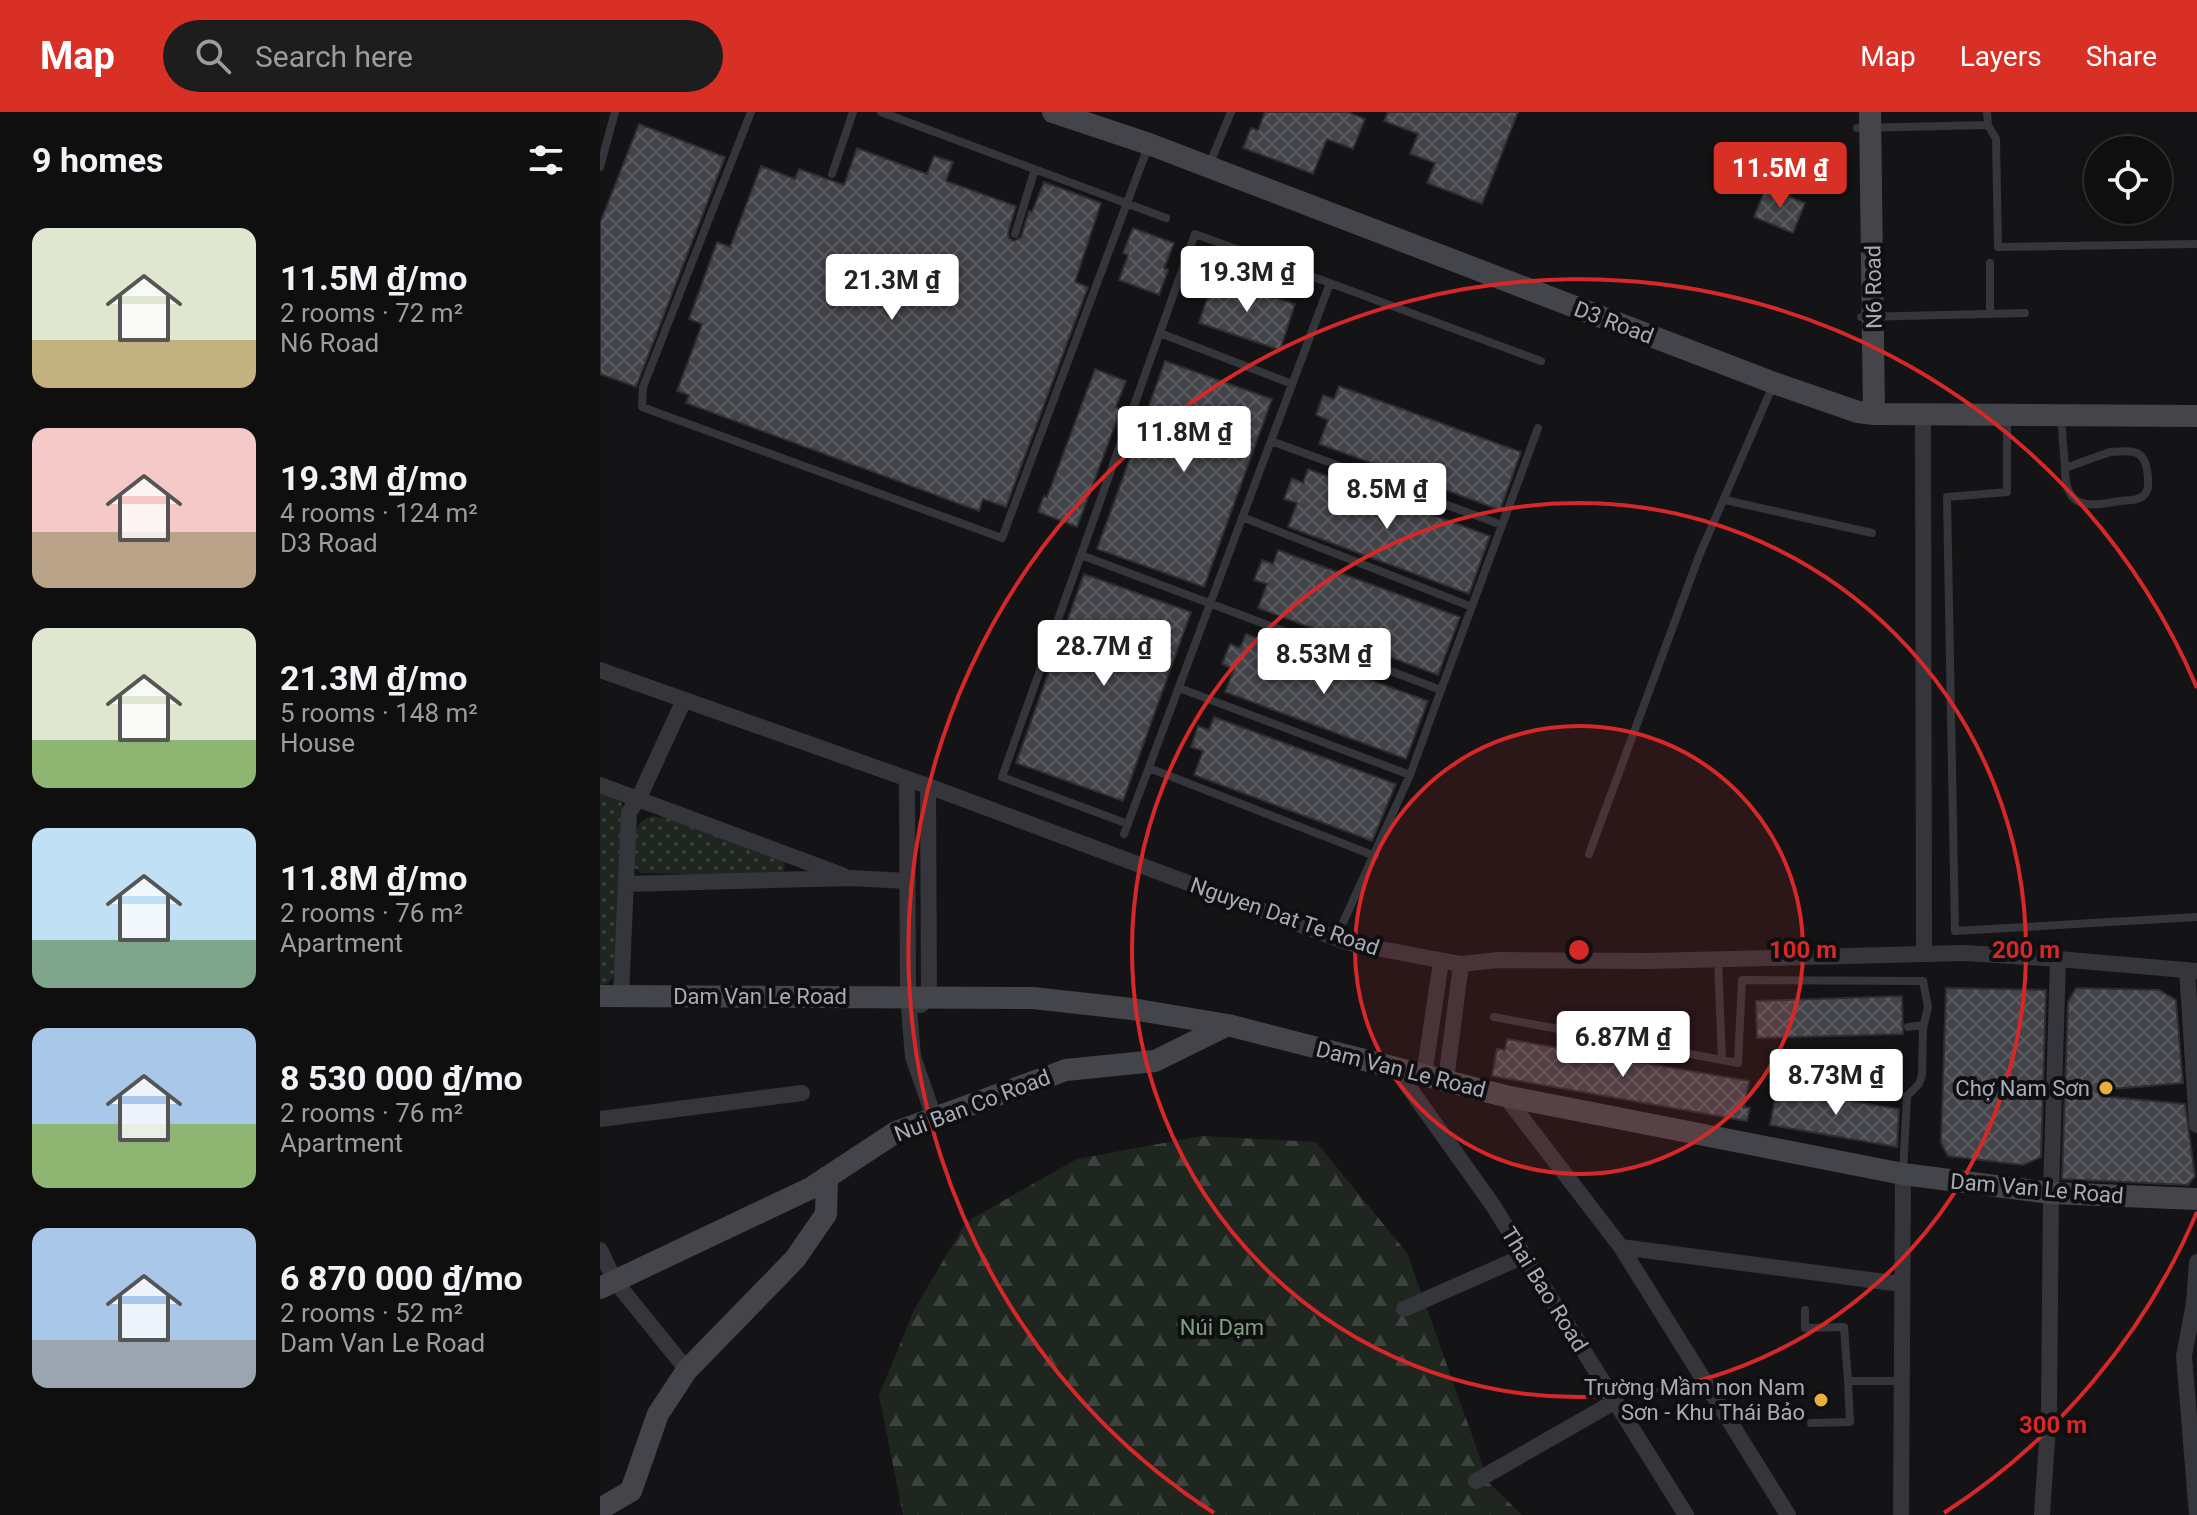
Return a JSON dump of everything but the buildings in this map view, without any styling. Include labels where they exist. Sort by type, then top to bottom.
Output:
[{"type":"main road","name":"D3 Road","points":[[1053,112],[1149,144],[1774,383],[1866,413],[2007,417],[2197,416]]},
{"type":"main road","name":"N6 Road","points":[[1864,120],[1866,413]]},
{"type":"main road","name":"Dam Van Le Road","points":[[610,996],[915,1004],[1048,1000],[1132,1009],[1228,1025],[1505,1096],[1903,1174],[2051,1193],[2197,1199]]},
{"type":"main road","name":"Nui Ban Co Road","points":[[608,1284],[811,1188],[896,1132],[1066,1070],[1155,1061],[1228,1025]]},
{"type":"main road","points":[[600,1509],[631,1491],[658,1414],[687,1370],[795,1259],[826,1214],[827,1177]]},
{"type":"street","points":[[1923,416],[1924,954]]},
{"type":"street","name":"Nguyen Dat Te Road","points":[[600,670],[928,786],[1336,938],[1395,954],[1461,964],[1498,960],[1718,960],[1924,954],[2058,959],[2192,971]]},
{"type":"street","points":[[610,996],[626,884],[629,812],[638,800],[684,700]]},
{"type":"street","points":[[907,779],[908,881],[915,1004]]},
{"type":"street","points":[[600,785],[850,878]]},
{"type":"street","points":[[928,786],[913,1057],[934,1117]]},
{"type":"street","points":[[626,884],[850,878],[908,881]]},
{"type":"street","points":[[2042,1515],[2049,1410],[2058,959]]},
{"type":"street","points":[[1424,1075],[1441,962]]},
{"type":"street","points":[[1446,1080],[1461,964]]},
{"type":"street","points":[[2192,971],[2197,1125]]},
{"type":"street","name":"Thai Bao Road","points":[[1395,1068],[1492,1204],[1686,1515]]},
{"type":"street","points":[[600,1119],[802,1093]]},
{"type":"street","points":[[1505,1096],[1621,1247],[1788,1515]]},
{"type":"street","points":[[1901,1515],[1903,1174]]},
{"type":"street","points":[[1621,1247],[1901,1284]]},
{"type":"street","points":[[600,1250],[608,1284],[687,1370]]},
{"type":"street","points":[[1404,1309],[1524,1256]]},
{"type":"street","points":[[2197,1262],[2194,1303],[2184,1356],[2197,1515]]},
{"type":"street","points":[[1476,1481],[1616,1401]]},
{"type":"lane","points":[[600,167],[615,112]]},
{"type":"lane","points":[[751,112],[643,387],[642,407],[1002,538],[1149,144]]},
{"type":"lane","points":[[832,174],[853,112]]},
{"type":"lane","points":[[881,112],[1166,218]]},
{"type":"lane","points":[[1208,168],[1231,112]]},
{"type":"lane","points":[[1987,112],[1988,125],[1996,139],[1998,247],[2197,244]]},
{"type":"lane","points":[[1864,120],[1988,125]]},
{"type":"lane","points":[[1015,234],[1035,169]]},
{"type":"lane","points":[[1330,283],[1126,829],[1002,777],[1195,234],[1330,283],[1541,361]]},
{"type":"lane","points":[[1990,263],[1990,314]]},
{"type":"lane","points":[[1867,317],[2025,313]]},
{"type":"lane","points":[[1160,333],[1292,384]]},
{"type":"lane","points":[[1589,854],[1699,556],[1774,383]]},
{"type":"lane","points":[[2007,417],[2007,492],[1947,497],[1955,931],[2197,917]]},
{"type":"lane","points":[[2061,417],[2065,482],[2069,496],[2077,503],[2102,504],[2138,499],[2148,488],[2147,465],[2144,456],[2138,452],[2110,452],[2065,468]]},
{"type":"lane","points":[[1336,938],[1410,775],[1538,428]]},
{"type":"lane","points":[[1271,441],[1502,525]]},
{"type":"lane","points":[[1725,500],[1872,533]]},
{"type":"lane","points":[[1242,517],[1472,607]]},
{"type":"lane","points":[[1081,555],[1441,690]]},
{"type":"lane","points":[[1179,688],[1410,775]]},
{"type":"lane","points":[[1149,768],[1375,856]]},
{"type":"lane","points":[[1718,960],[1722,1060]]},
{"type":"lane","points":[[1494,1017],[1738,1063],[1742,980],[1923,981],[1928,1007],[1923,1025],[1922,1075],[1919,1084],[1907,1096],[1903,1174]]},
{"type":"lane","points":[[1908,1027],[1923,1025]]},
{"type":"lane","points":[[1805,1310],[1805,1328],[1844,1327],[1848,1381],[1850,1422],[1811,1423]]},
{"type":"lane","points":[[1848,1381],[1902,1381]]},
{"type":"green space","points":[[600,790],[622,804],[618,967],[604,985],[600,985]]},
{"type":"green space","points":[[653,816],[785,861],[784,873],[773,876],[641,873],[634,867],[635,836],[640,823]]},
{"type":"green space","name":"Núi Dạm","points":[[1201,1136],[1316,1142],[1407,1253],[1489,1483],[1522,1515],[903,1515],[879,1395],[914,1310],[966,1222],[1077,1159]]},
{"type":"place","name":"Chợ Nam Sơn","points":[[2106,1088]]},
{"type":"place","name":"Trường Mầm non Nam Sơn - Khu Thái Bảo","points":[[1821,1400]]}]
